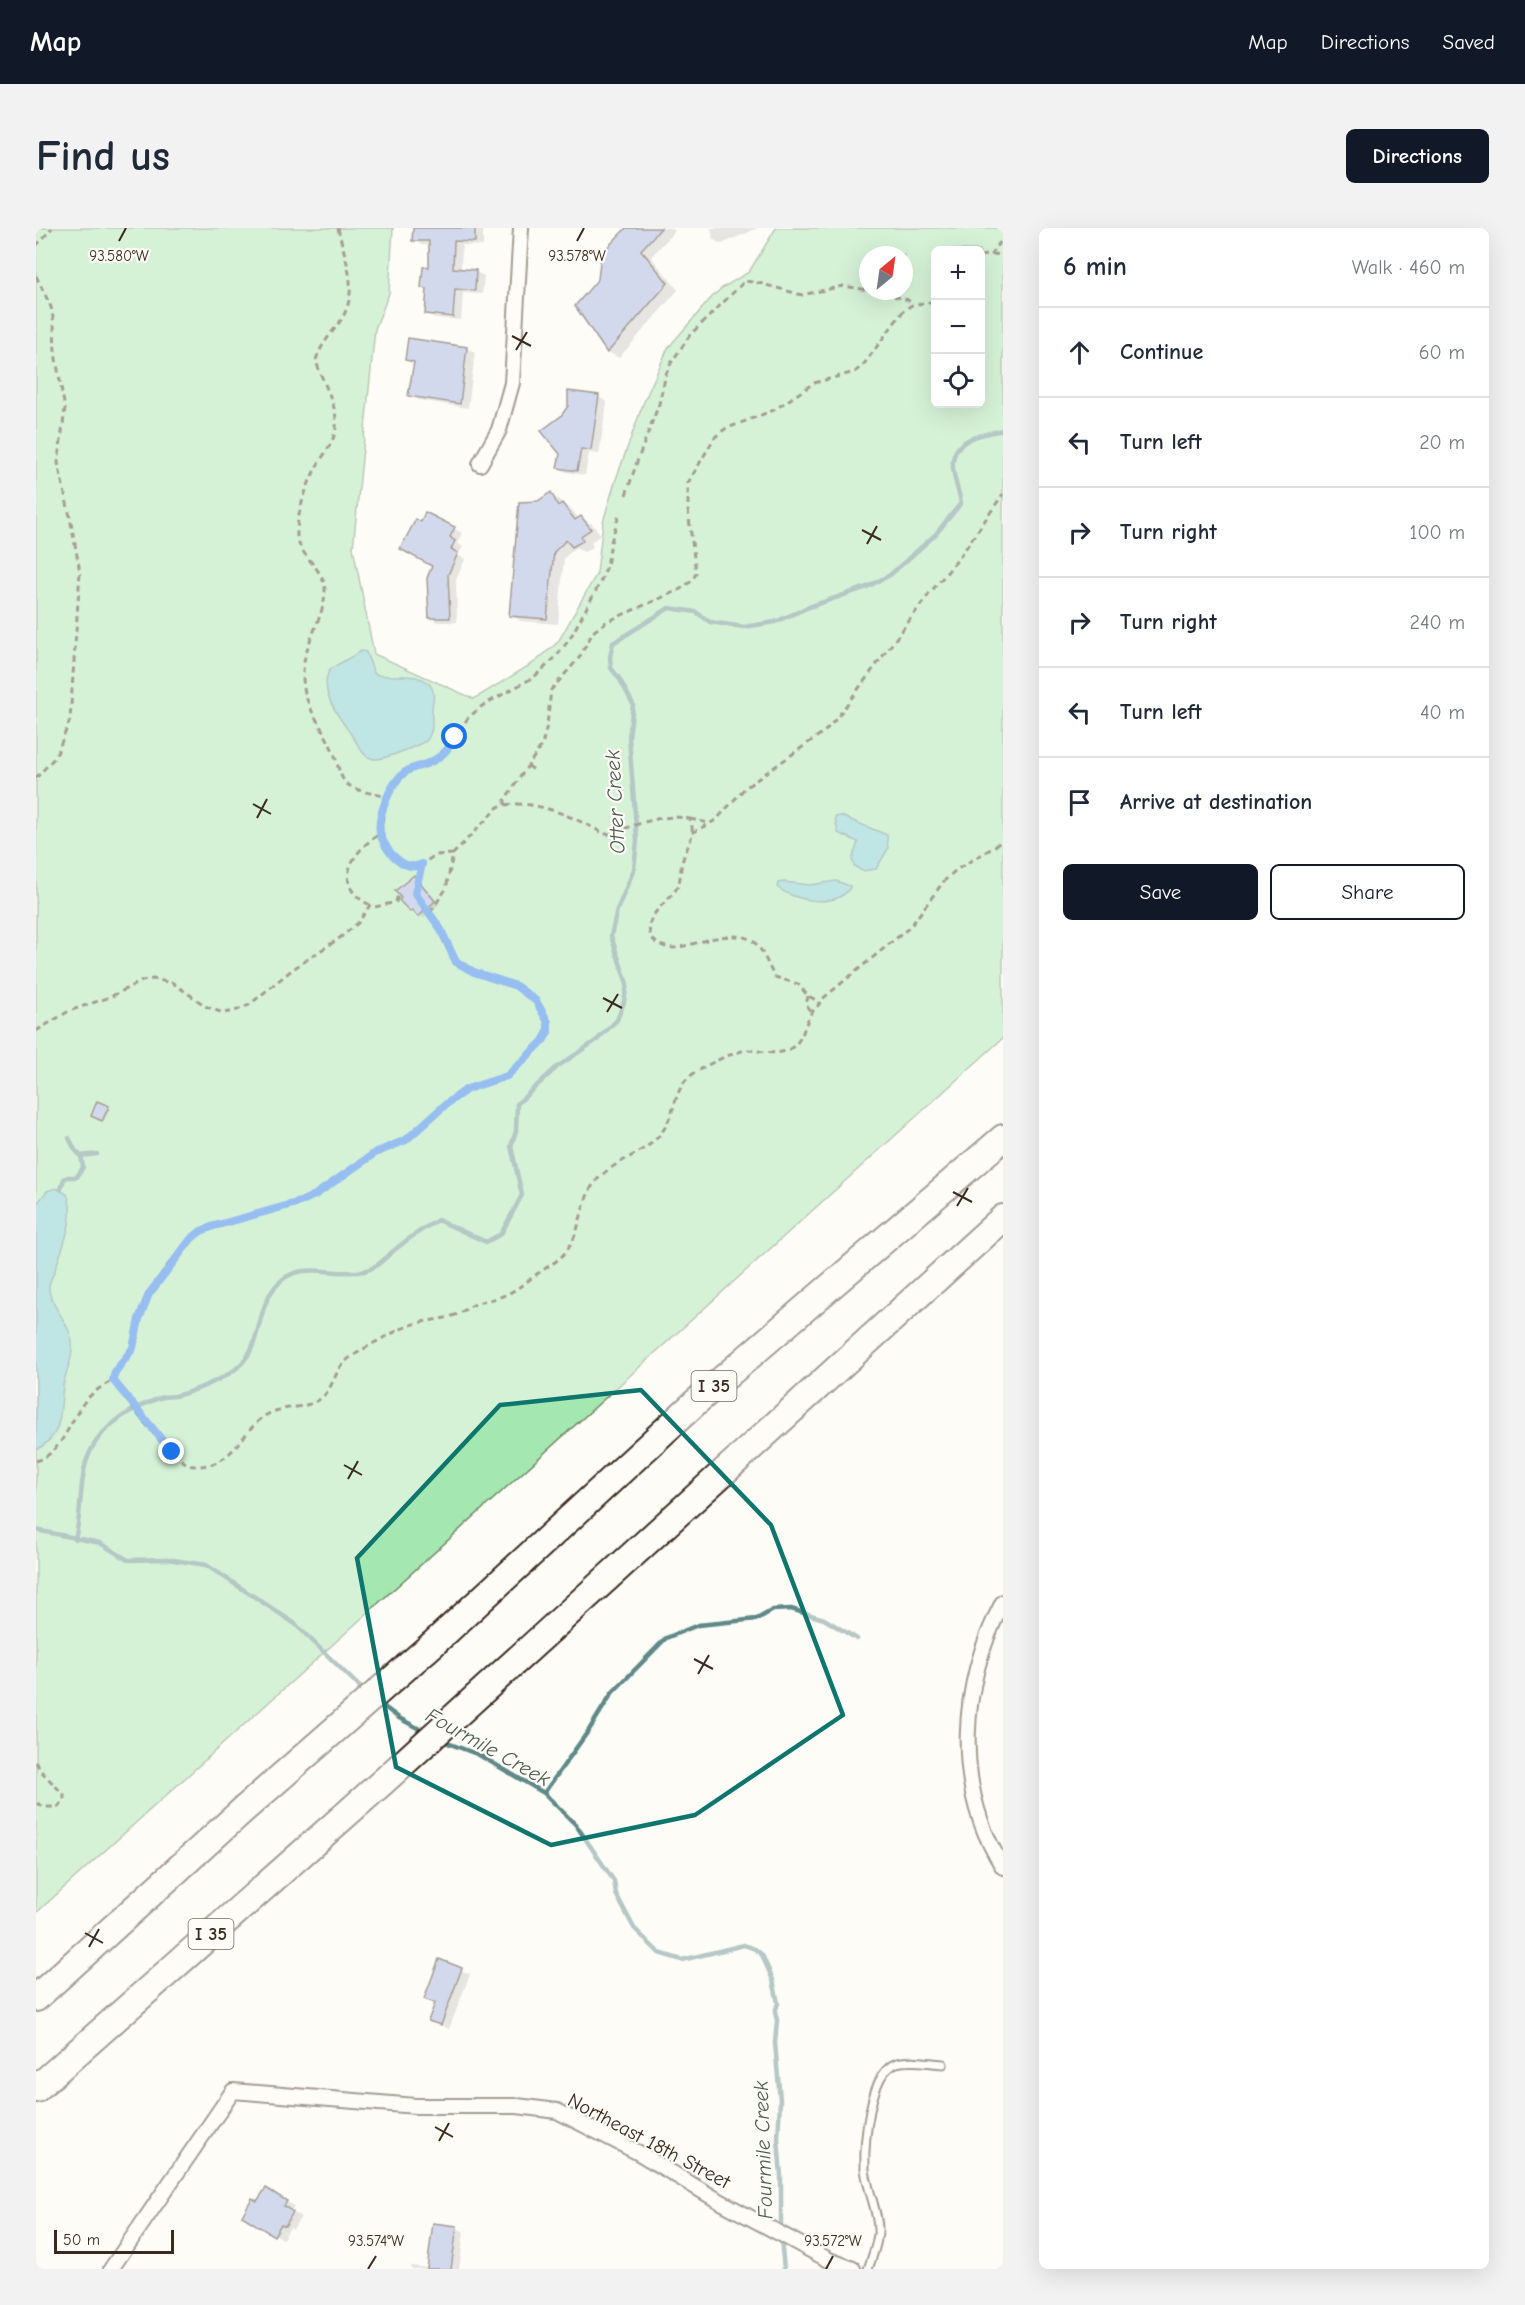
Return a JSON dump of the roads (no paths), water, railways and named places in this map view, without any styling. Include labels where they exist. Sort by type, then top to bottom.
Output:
[{"type":"highway","name":"I 35","points":[[36,1998],[434,1643],[696,1402],[1003,1138]]},
{"type":"highway","name":"I 35","points":[[36,2089],[494,1682],[1003,1218]]},
{"type":"street","points":[[480,464],[499,430],[512,383],[521,228]]},
{"type":"street","points":[[1003,1602],[982,1647],[973,1681],[968,1712],[967,1747],[970,1777],[978,1809],[1003,1867]]},
{"type":"street","name":"Northeast 18th Street","points":[[111,2269],[233,2091],[416,2106],[517,2106],[557,2111],[639,2153],[714,2198],[829,2260],[853,2269]]},
{"type":"lane","points":[[868,2269],[878,2231],[865,2170],[867,2123],[881,2075],[888,2067],[897,2063],[912,2061],[943,2064]]},
{"type":"water","points":[[361,651],[366,652],[374,673],[378,675],[410,676],[425,680],[430,684],[434,696],[432,726],[431,734],[426,741],[379,759],[370,758],[362,752],[338,716],[326,687],[330,669]]},
{"type":"water","points":[[841,816],[887,835],[888,849],[876,869],[862,871],[854,866],[852,860],[858,842],[838,833],[835,817]]},
{"type":"water","points":[[836,881],[850,888],[843,895],[825,901],[793,896],[777,887],[778,883],[784,882],[810,885]]},
{"type":"water","points":[[56,1188],[67,1194],[70,1212],[65,1242],[50,1283],[49,1293],[69,1331],[72,1349],[64,1381],[57,1428],[46,1444],[36,1450],[36,1205],[47,1191]]},
{"type":"waterway","name":"Otter Creek","points":[[75,1539],[84,1468],[98,1438],[106,1429],[135,1409],[159,1398],[175,1396],[200,1388],[240,1365],[252,1347],[269,1296],[284,1278],[295,1273],[317,1270],[364,1271],[378,1264],[438,1220],[486,1242],[501,1234],[522,1195],[511,1146],[516,1131],[517,1104],[557,1067],[597,1040],[617,1020],[624,1002],[627,984],[611,936],[617,910],[634,869],[637,840],[629,738],[633,704],[611,668],[610,657],[613,643],[669,608],[696,612],[710,622],[744,627],[775,622],[809,607],[867,587],[890,575],[935,535],[961,503],[954,476],[955,452],[965,441],[1003,430]]},
{"type":"waterway","points":[[61,1189],[64,1179],[77,1177],[83,1167],[81,1156],[69,1138]]},
{"type":"waterway","points":[[81,1156],[97,1154]]},
{"type":"waterway","name":"Fourmile Creek","points":[[36,1530],[100,1543],[128,1560],[167,1559],[206,1565],[294,1623],[365,1692]]},
{"type":"waterway","points":[[544,1793],[612,1693],[666,1638],[698,1625],[757,1619],[773,1610],[791,1609],[824,1619],[857,1639]]},
{"type":"waterway","name":"Fourmile Creek","points":[[379,1703],[399,1718],[425,1732]]},
{"type":"waterway","name":"Fourmile Creek","points":[[440,1740],[479,1755],[544,1793],[576,1825],[614,1881],[616,1894],[634,1928],[659,1953],[682,1960],[744,1945],[755,1949],[762,1955],[773,1980],[778,2003],[775,2012],[777,2020],[775,2043],[780,2100],[778,2139],[781,2230]]},
{"type":"waterway","name":"Fourmile Creek","points":[[781,2239],[784,2269]]}]
